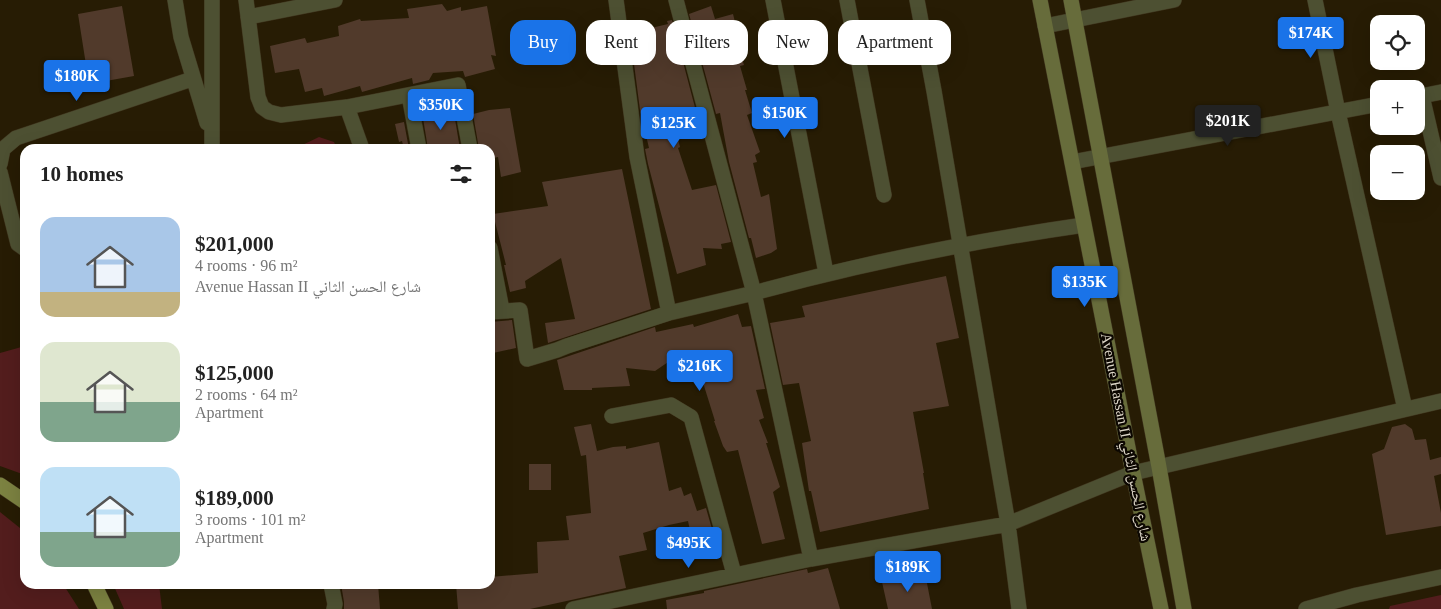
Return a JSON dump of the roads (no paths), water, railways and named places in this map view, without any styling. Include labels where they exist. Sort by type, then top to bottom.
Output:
[{"type":"main road","points":[[0,485],[20,499]]},
{"type":"main road","points":[[96,589],[106,609]]},
{"type":"street","points":[[175,0],[181,38],[211,141]]},
{"type":"street","points":[[211,141],[212,0]]},
{"type":"street","points":[[246,0],[258,97],[262,107],[269,112],[281,115],[347,107],[458,86],[469,144]]},
{"type":"street","points":[[248,17],[335,0]]},
{"type":"street","points":[[616,0],[638,157],[668,313]]},
{"type":"street","points":[[676,0],[754,293],[811,559]]},
{"type":"street","points":[[773,0],[826,273]]},
{"type":"street","points":[[847,0],[884,195]]},
{"type":"street","points":[[917,0],[1008,524],[1019,609]]},
{"type":"street","name":"Avenue Hassan II شارع الحسن الثاني","points":[[1040,0],[1161,609]]},
{"type":"street","name":"Avenue Hassan II شارع الحسن الثاني","points":[[1071,0],[1184,609]]},
{"type":"street","points":[[1045,26],[1174,0]]},
{"type":"street","points":[[1314,0],[1405,409]]},
{"type":"street","points":[[0,164],[3,149],[16,138],[192,79]]},
{"type":"street","points":[[1425,95],[1441,92]]},
{"type":"street","points":[[408,95],[418,144]]},
{"type":"street","points":[[1072,162],[1370,106]]},
{"type":"street","points":[[347,107],[360,144]]},
{"type":"street","points":[[1425,118],[1441,178]]},
{"type":"street","points":[[0,172],[18,244],[20,245]]},
{"type":"street","points":[[496,311],[520,310],[527,359],[668,313],[754,293],[826,273],[961,246],[1084,225]]},
{"type":"street","points":[[573,609],[734,574],[1008,524],[1133,473],[1441,401]]},
{"type":"street","points":[[612,416],[671,405],[691,417],[734,574]]},
{"type":"street","points":[[1306,609],[1358,602],[1441,577]]},
{"type":"street","points":[[333,589],[334,609]]}]
